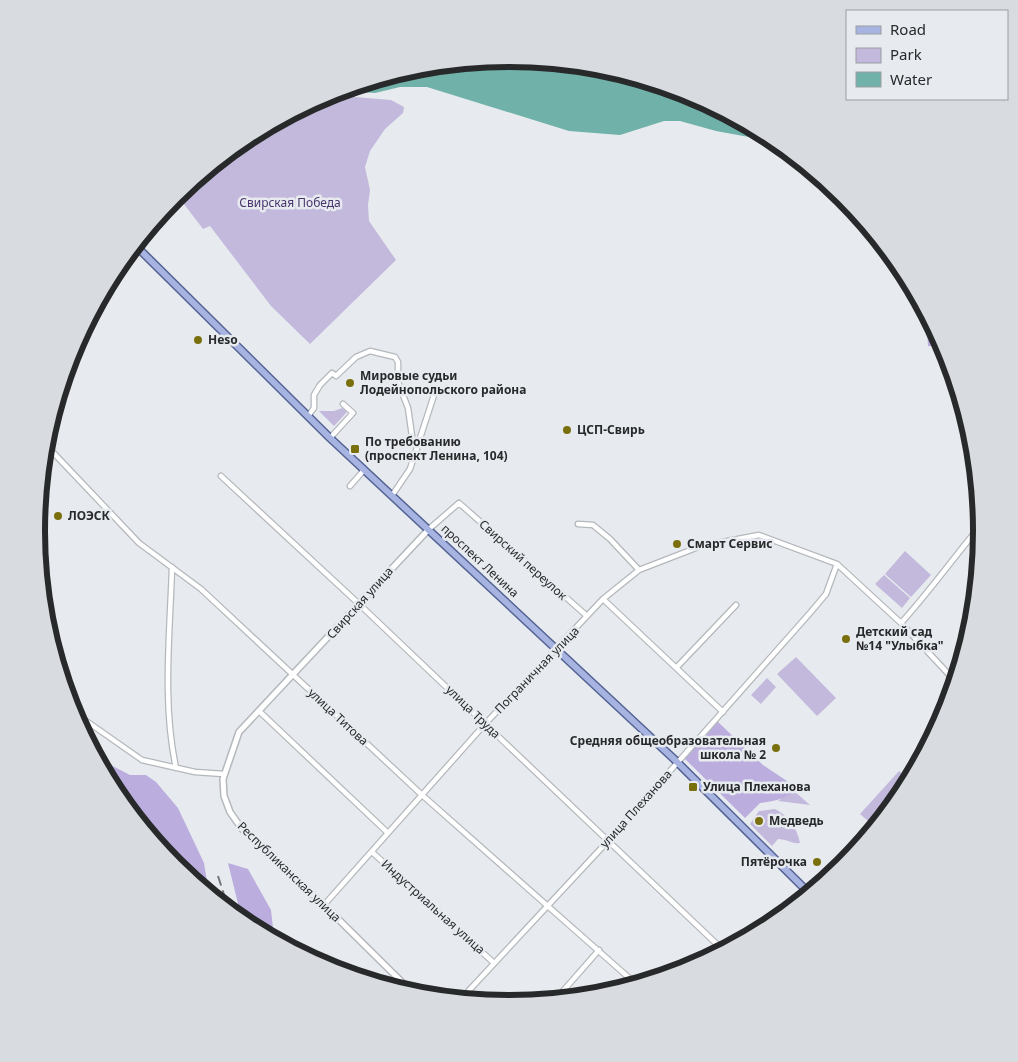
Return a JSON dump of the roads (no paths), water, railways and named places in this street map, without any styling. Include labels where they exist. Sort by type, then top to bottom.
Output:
[{"type":"main road","name":"проспект Ленина","points":[[141,249],[330,438],[678,763],[805,888]]},
{"type":"street","points":[[308,416],[314,408],[314,394],[332,373],[336,376],[356,357],[370,351],[386,354],[395,357],[398,362],[398,382],[408,408],[416,449]]},
{"type":"street","points":[[392,494],[410,469],[435,392]]},
{"type":"street","points":[[330,438],[353,413],[343,404]]},
{"type":"street","name":"улица Титова","points":[[52,451],[139,543],[201,589],[422,795],[599,950],[628,979]]},
{"type":"street","points":[[350,486],[364,470]]},
{"type":"street","name":"улица Труда","points":[[221,476],[359,604],[718,945]]},
{"type":"street","name":"Свирская улица","points":[[263,706],[429,529],[459,503]]},
{"type":"street","name":"Свирский переулок","points":[[459,503],[587,616]]},
{"type":"street","points":[[578,524],[593,525],[610,539],[639,570]]},
{"type":"street","points":[[902,623],[933,587],[944,569],[973,534]]},
{"type":"street","name":"Пограничная улица","points":[[324,905],[485,724],[557,650],[603,599],[639,570],[701,546],[759,535],[837,564]]},
{"type":"street","points":[[837,564],[902,623],[950,675]]},
{"type":"street","name":"улица Плеханова","points":[[467,993],[608,841],[826,594],[837,564]]},
{"type":"street","points":[[172,567],[169,694],[171,745],[176,768]]},
{"type":"street","points":[[603,599],[723,712]]},
{"type":"street","points":[[677,667],[736,605]]},
{"type":"street","name":"Республиканская улица","points":[[263,706],[239,732],[224,774],[224,796],[230,812],[242,829],[324,905],[402,982]]},
{"type":"street","points":[[259,710],[388,834]]},
{"type":"street","points":[[86,720],[142,760],[209,775],[224,774]]},
{"type":"street","name":"Индустриальная улица","points":[[372,852],[494,963]]},
{"type":"street","points":[[562,992],[599,950]]},
{"type":"water","points":[[509,67],[570,71],[629,83],[687,102],[756,138],[716,131],[680,121],[664,121],[620,135],[569,131],[427,87],[400,87],[375,93],[360,92],[418,76],[448,71]]},
{"type":"railway","points":[[218,876],[225,897]]},
{"type":"place","name":"Heso","points":[[198,340]]},
{"type":"place","name":"Мировые судьи Лодейнопольского района","points":[[350,383]]},
{"type":"place","name":"ЦСП-Свирь","points":[[567,430]]},
{"type":"place","name":"По требованию (проспект Ленина, 104)","points":[[355,449]]},
{"type":"place","name":"ЛОЭСК","points":[[58,516]]},
{"type":"place","name":"Смарт Сервис","points":[[677,544]]},
{"type":"place","name":"Детский сад №14 \"Улыбка\"","points":[[846,639]]},
{"type":"place","name":"Средняя общеобразовательная школа № 2","points":[[776,748]]},
{"type":"place","name":"Улица Плеханова","points":[[693,787]]},
{"type":"place","name":"Медведь","points":[[759,821]]},
{"type":"place","name":"Пятёрочка","points":[[817,862]]},
{"type":"park label","name":"Свирская Победа","points":[[290,203]]}]
